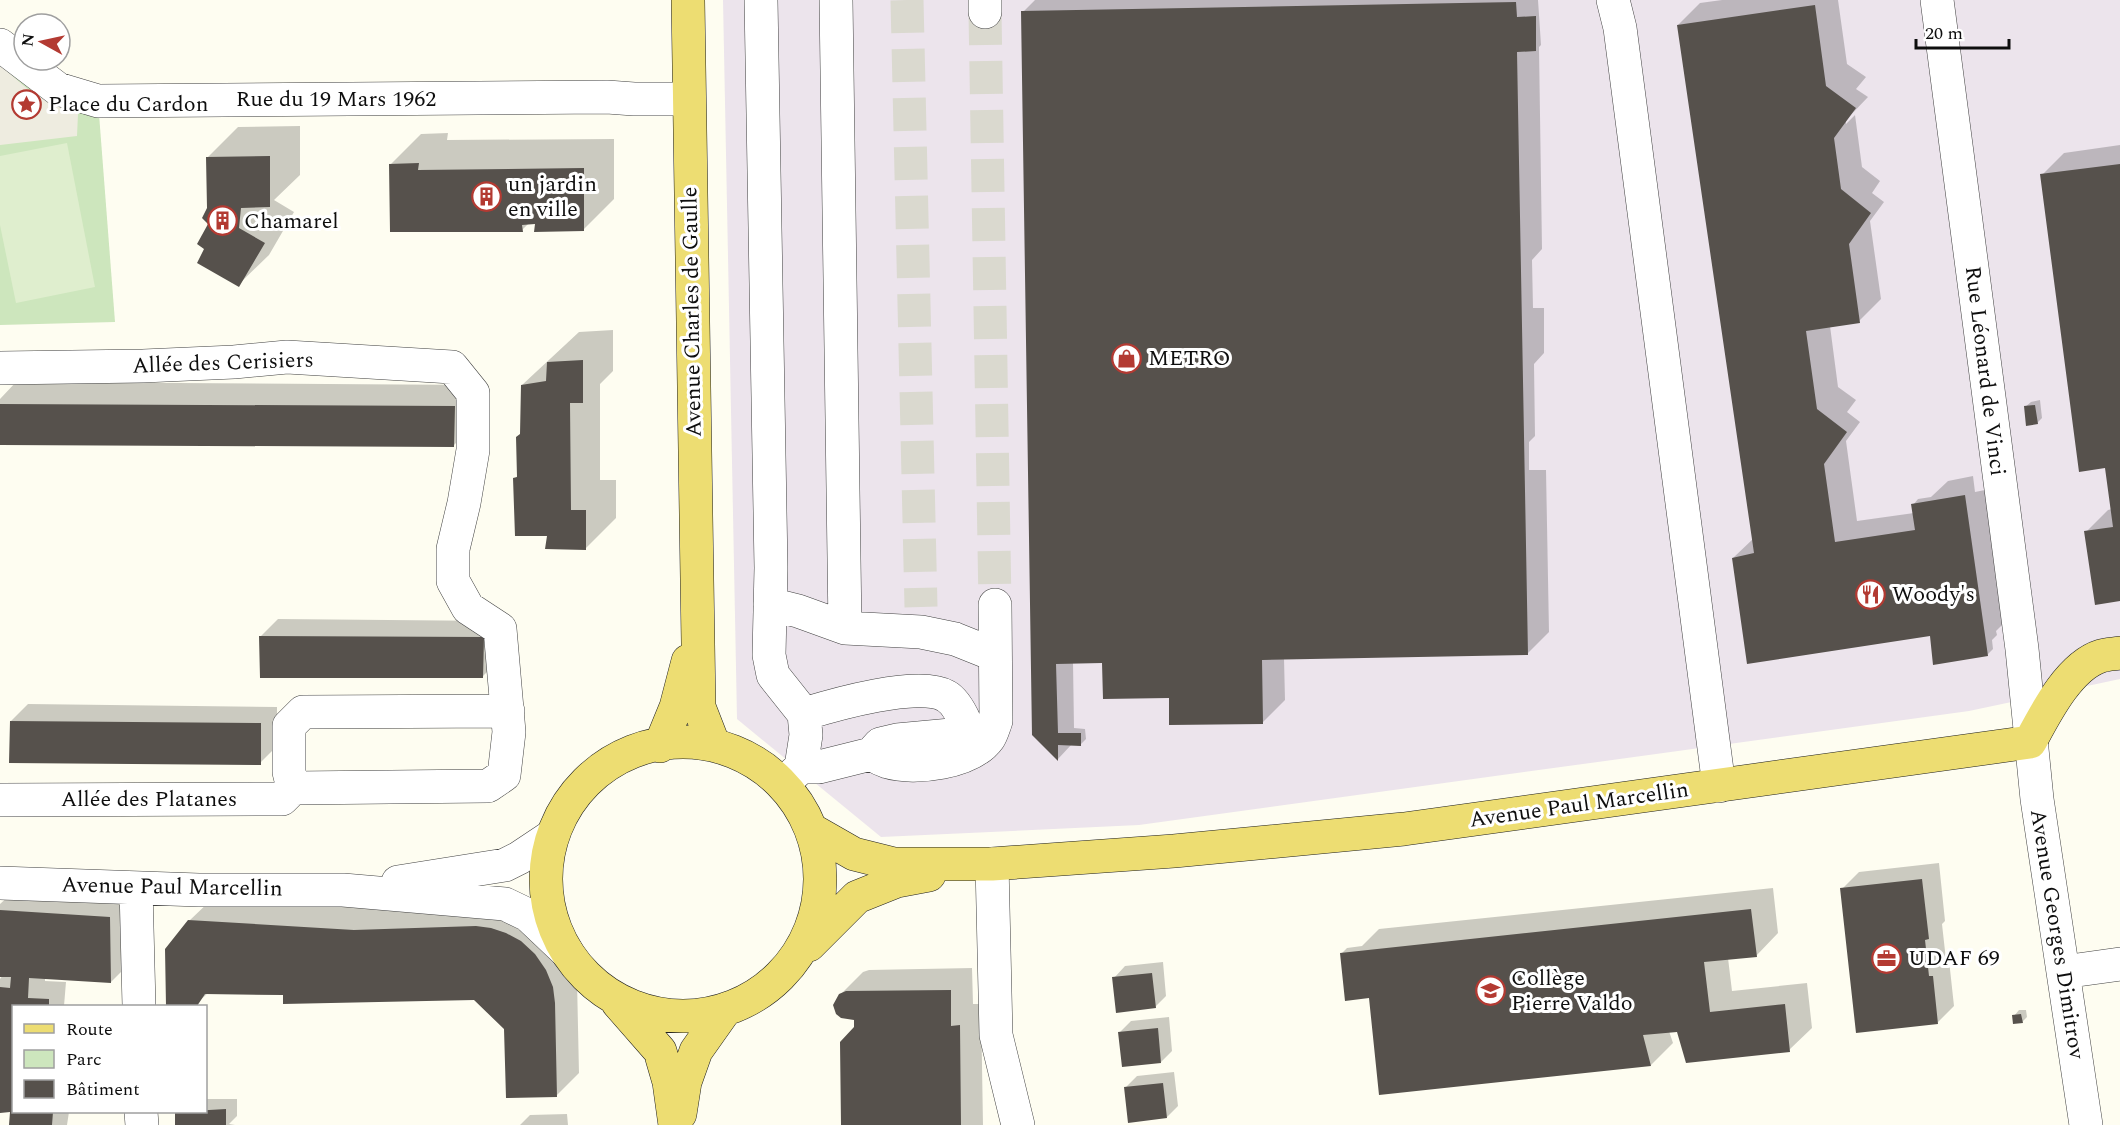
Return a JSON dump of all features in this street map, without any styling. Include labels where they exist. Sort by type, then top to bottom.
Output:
[{"type":"main road","name":"Avenue Charles de Gaulle","points":[[687,0],[699,707],[713,743]]},
{"type":"main road","name":"Avenue Charles de Gaulle","points":[[660,746],[676,707],[698,625]]},
{"type":"main road","points":[[2031,742],[2047,710],[2072,675],[2100,656],[2120,653]]},
{"type":"main road","name":"Avenue Paul Marcellin","points":[[812,830],[854,854],[894,864],[992,864],[1174,851],[1404,829],[2031,742]]},
{"type":"main road","points":[[677,1125],[669,1082],[660,1051],[615,999],[588,978],[567,952],[553,925],[546,896],[546,866],[552,836],[574,795],[597,769],[631,752],[660,746],[713,743],[792,775],[800,805],[812,830],[821,873],[816,917],[797,957]]},
{"type":"main road","name":"Avenue Paul Marcellin","points":[[725,1010],[765,990],[856,897],[897,881],[992,864]]},
{"type":"main road","points":[[615,999],[651,1013],[688,1017],[725,1010]]},
{"type":"main road","points":[[677,1125],[685,1082],[696,1052],[725,1010]]},
{"type":"street","points":[[761,0],[769,655],[773,675],[804,714],[806,735],[792,775]]},
{"type":"street","points":[[836,0],[845,628]]},
{"type":"street","points":[[1613,0],[1620,28],[1719,786]]},
{"type":"street","name":"Rue Léonard de Vinci","points":[[1937,0],[2022,649],[2031,742]]},
{"type":"street","name":"Rue du 19 Mars 1962","points":[[0,45],[58,89],[98,101],[607,97],[688,99]]},
{"type":"street","name":"Allée des Cerisiers","points":[[0,368],[143,366],[287,357],[452,367],[473,393],[472,450],[464,503],[453,549],[453,581],[468,608],[500,629],[507,700]]},
{"type":"street","points":[[770,604],[798,611],[845,628],[921,619],[955,639],[995,655]]},
{"type":"street","points":[[804,714],[870,696],[921,691],[946,695],[959,710],[965,723],[960,746],[967,756],[989,738],[996,721],[995,605]]},
{"type":"street","points":[[294,788],[289,772],[289,726],[303,712],[507,700]]},
{"type":"street","name":"Allée des Platanes","points":[[0,800],[282,799],[294,788],[488,786],[504,775],[509,732],[507,700]]},
{"type":"street","points":[[792,775],[871,754],[880,744],[897,740],[960,746]]},
{"type":"street","name":"Avenue Georges Dimitrov","points":[[2031,742],[2086,1125]]},
{"type":"street","name":"Avenue Paul Marcellin","points":[[343,890],[505,865],[552,836]]},
{"type":"street","points":[[992,864],[996,1035],[1018,1125]]},
{"type":"street","name":"Avenue Paul Marcellin","points":[[0,882],[136,888],[343,890],[505,904],[528,915],[567,952]]},
{"type":"street","points":[[136,888],[139,1005]]},
{"type":"street","points":[[2063,972],[2120,964]]},
{"type":"shaded area","points":[[723,0],[2120,0],[2120,679],[1969,711],[1139,825],[881,837],[737,719]]},
{"type":"shaded area","name":"Place du Cardon","points":[[0,65],[32,93],[78,114],[77,136],[0,145]]},
{"type":"green space","points":[[0,45],[12,52],[12,72],[47,72],[98,101],[115,322],[0,325]]},
{"type":"green space","points":[[67,143],[95,287],[16,303],[0,225],[0,156]]},
{"type":"building","points":[[1516,2],[1517,17],[1536,16],[1536,51],[1517,52],[1528,655],[1262,660],[1263,724],[1169,725],[1169,698],[1103,699],[1102,663],[1056,664],[1058,733],[1081,733],[1081,746],[1058,745],[1058,761],[1032,735],[1021,11]]},
{"type":"building","points":[[1815,5],[1826,86],[1856,108],[1834,138],[1841,189],[1871,213],[1849,244],[1860,323],[1806,331],[1817,409],[1847,432],[1824,464],[1835,542],[1915,530],[1911,504],[1965,495],[1988,656],[1933,665],[1930,636],[1747,664],[1732,558],[1754,553],[1677,25]]},
{"type":"building","name":"Chamarel","points":[[270,156],[270,207],[241,208],[239,228],[265,243],[239,287],[197,263],[204,249],[197,244],[208,224],[202,218],[207,208],[206,157]]},
{"type":"building","name":"un jardin en ville","points":[[419,163],[418,170],[584,168],[584,231],[534,232],[535,224],[522,225],[523,232],[390,232],[389,164]]},
{"type":"building","points":[[2120,164],[2120,601],[2095,605],[2084,531],[2113,527],[2105,468],[2079,472],[2040,174]]},
{"type":"building","points":[[583,360],[583,403],[570,403],[571,510],[586,510],[586,550],[545,549],[547,536],[515,536],[513,478],[517,477],[516,437],[520,434],[521,385],[546,381],[547,362]]},
{"type":"building","points":[[0,404],[455,406],[454,447],[0,445]]},
{"type":"building","points":[[2035,405],[2038,424],[2026,426],[2024,406]]},
{"type":"building","points":[[259,636],[484,637],[483,678],[260,678]]},
{"type":"building","points":[[10,721],[261,723],[261,765],[9,763]]},
{"type":"building","name":"UDAF 69","points":[[1922,879],[1929,939],[1925,940],[1929,976],[1933,976],[1938,1024],[1856,1033],[1840,888]]},
{"type":"building","points":[[1751,909],[1757,957],[1704,962],[1710,1012],[1785,1004],[1790,1052],[1686,1063],[1677,1032],[1643,1035],[1651,1066],[1379,1095],[1369,998],[1345,1001],[1340,953]]},
{"type":"building","points":[[0,910],[110,917],[111,983],[29,978],[28,998],[49,999],[49,1005],[12,1005],[12,1113],[53,1113],[52,1125],[9,1125],[10,1112],[0,1113],[0,987],[10,988],[11,977],[0,977]]},
{"type":"building","points":[[188,920],[354,930],[476,926],[506,933],[521,941],[535,954],[546,970],[553,987],[557,1097],[506,1098],[504,1029],[474,1000],[283,1004],[283,995],[205,994],[198,1005],[166,1005],[165,949]]},
{"type":"building","points":[[1152,973],[1156,1008],[1116,1013],[1112,977]]},
{"type":"building","points":[[951,990],[951,1026],[960,1025],[961,1125],[841,1125],[840,1042],[854,1027],[854,1020],[841,1018],[836,1014],[833,1005],[839,994],[846,991]]},
{"type":"building","points":[[2021,1014],[2023,1023],[2013,1024],[2012,1015]]},
{"type":"building","points":[[1158,1028],[1161,1063],[1122,1067],[1118,1032]]},
{"type":"building","points":[[1163,1083],[1167,1118],[1128,1123],[1124,1087]]},
{"type":"building","points":[[226,1109],[226,1125],[175,1125],[175,1113],[207,1113],[207,1110]]},
{"type":"tunnel","points":[[907,0],[921,607]]},
{"type":"tunnel","points":[[985,12],[995,605]]},
{"type":"place","name":"Place du Cardon","points":[[27,104]]},
{"type":"place","name":"un jardin en ville","points":[[487,197]]},
{"type":"place","name":"Chamarel","points":[[223,221]]},
{"type":"place","name":"METRO","points":[[1127,358]]},
{"type":"place","name":"Woody's","points":[[1871,594]]},
{"type":"place","name":"UDAF 69","points":[[1887,958]]},
{"type":"place","name":"Collège Pierre Valdo","points":[[1490,991]]}]
